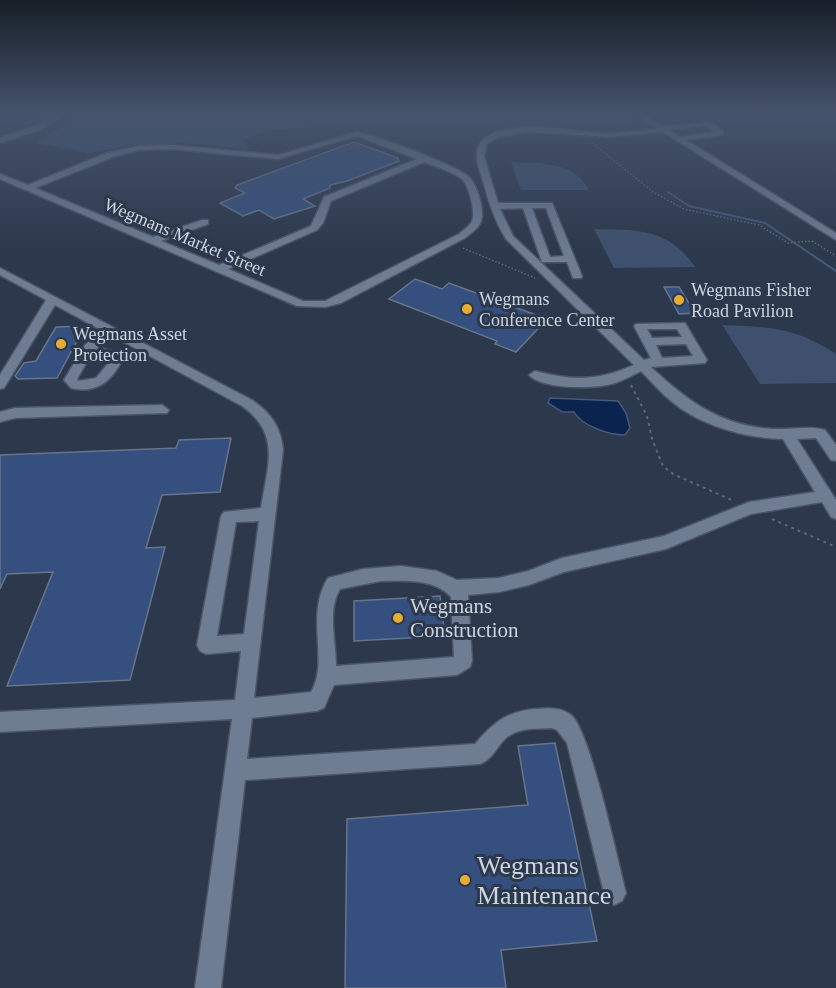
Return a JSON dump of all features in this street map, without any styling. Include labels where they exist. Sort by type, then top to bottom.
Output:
[{"type":"street","points":[[27,188],[95,161]]},
{"type":"street","points":[[219,269],[314,228],[328,199],[420,161]]},
{"type":"street","points":[[429,161],[466,179],[471,187],[478,215],[495,210],[549,205],[577,276]]},
{"type":"street","points":[[482,161],[495,210],[509,237],[676,398],[699,413],[742,429],[770,434],[820,433],[836,456]]},
{"type":"street","points":[[714,161],[836,237]]},
{"type":"street","name":"Wegmans Market Street","points":[[0,176],[301,303],[312,305],[337,301],[462,236],[476,223],[478,215]]},
{"type":"street","points":[[527,206],[537,264]]},
{"type":"street","points":[[152,241],[205,222]]},
{"type":"street","points":[[537,264],[570,259]]},
{"type":"street","points":[[0,272],[247,403],[270,421],[275,433],[276,450],[208,988]]},
{"type":"street","points":[[0,385],[52,300]]},
{"type":"street","points":[[535,375],[558,382],[587,383],[612,380],[658,361],[700,360],[681,325],[640,326],[658,361]]},
{"type":"street","points":[[89,348],[108,329]]},
{"type":"street","points":[[648,342],[689,340]]},
{"type":"street","points":[[0,417],[15,413],[162,410]]},
{"type":"street","points":[[787,434],[836,513]]},
{"type":"street","points":[[0,722],[242,708],[317,701],[323,694],[326,676],[327,602],[330,585],[334,583],[392,574],[422,574],[442,579],[456,588],[500,585],[529,578],[562,565],[642,549],[718,523],[749,508],[825,496]]},
{"type":"street","points":[[250,642],[206,645],[229,516],[268,514]]},
{"type":"street","points":[[326,676],[458,666],[464,661],[464,650],[456,588]]},
{"type":"street","points":[[234,770],[480,754],[499,731],[510,724],[552,718],[564,722],[576,739],[614,893]]},
{"type":"path","points":[[616,161],[667,200],[694,212],[759,225],[791,243],[815,242],[836,256]]},
{"type":"path","points":[[461,247],[543,282]]},
{"type":"path","points":[[537,264],[537,276]]},
{"type":"path","points":[[629,373],[630,383],[647,416],[652,440],[663,466],[673,474],[836,547]]},
{"type":"shaded area","points":[[511,162],[544,164],[565,169],[583,181],[589,190],[521,190]]},
{"type":"shaded area","points":[[594,229],[638,231],[663,238],[685,254],[695,267],[614,268]]},
{"type":"shaded area","points":[[722,325],[782,330],[822,345],[836,354],[836,383],[760,384]]},
{"type":"shaded area","points":[[550,398],[618,401],[626,413],[630,428],[625,435],[596,429],[583,422],[574,412],[562,412],[548,403]]},
{"type":"building","points":[[302,161],[399,161],[347,181],[330,185],[330,188],[303,199],[315,206],[274,219],[259,210],[243,216],[220,203],[245,193],[235,188],[237,185]]},
{"type":"building","name":"Wegmans Conference Center","points":[[415,279],[442,289],[449,283],[547,319],[516,352],[495,344],[497,341],[389,299]]},
{"type":"building","name":"Wegmans Fisher Road Pavilion","points":[[664,287],[679,287],[695,313],[679,314]]},
{"type":"building","name":"Wegmans Asset Protection","points":[[85,326],[57,378],[18,379],[15,376],[24,363],[36,361],[56,327]]},
{"type":"building","points":[[231,438],[220,492],[162,495],[146,548],[165,547],[130,680],[7,686],[53,572],[7,574],[0,589],[0,455],[176,448],[179,440]]},
{"type":"building","name":"Wegmans Construction","points":[[440,596],[445,636],[354,641],[354,601]]},
{"type":"building","name":"Wegmans Maintenance","points":[[555,743],[597,941],[501,950],[506,988],[345,988],[347,819],[528,805],[518,746]]},
{"type":"waterway","points":[[668,192],[689,206],[765,223],[836,271]]},
{"type":"place","name":"Wegmans Fisher Road Pavilion","points":[[679,300]]},
{"type":"place","name":"Wegmans Conference Center","points":[[467,309]]},
{"type":"place","name":"Wegmans Asset Protection","points":[[61,344]]},
{"type":"place","name":"Wegmans Construction","points":[[398,618]]},
{"type":"place","name":"Wegmans Maintenance","points":[[465,880]]}]
